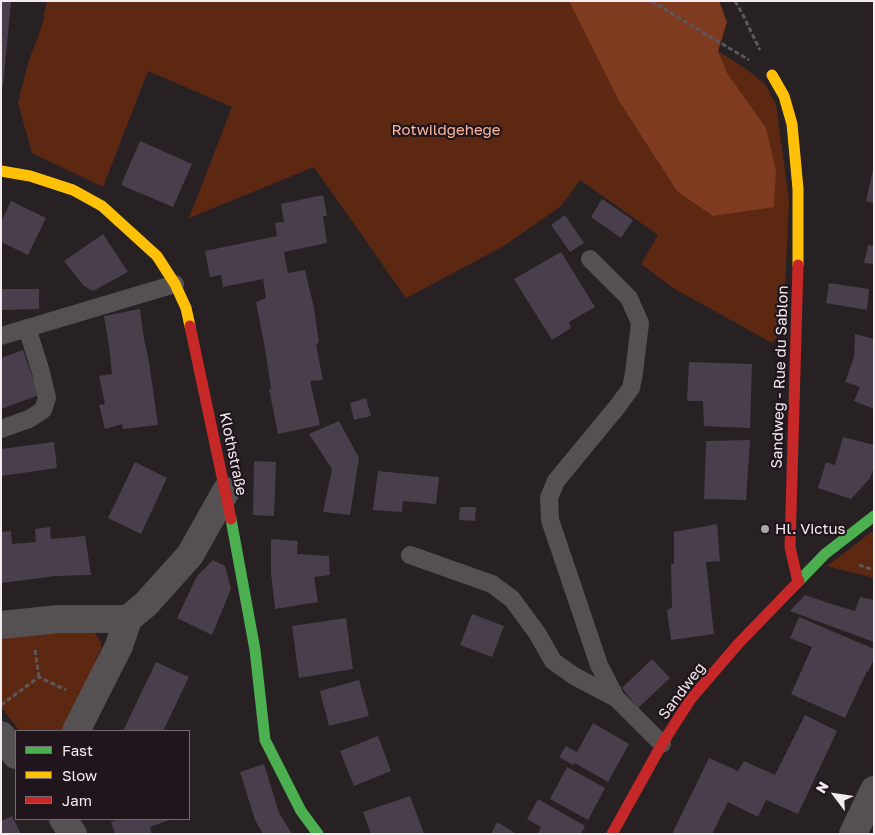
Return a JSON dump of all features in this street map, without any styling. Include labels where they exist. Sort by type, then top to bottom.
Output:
[{"type":"street","name":"Sandweg - Rue du Sablon","points":[[772,75],[784,96],[792,124],[798,189],[798,258],[790,547],[798,582]]},
{"type":"street","name":"Klothstraße","points":[[1,171],[30,176],[73,190],[102,206],[157,256],[175,284],[186,308],[235,535],[255,650],[265,740],[302,811],[318,834]]},
{"type":"street","points":[[76,730],[119,646],[128,619],[146,604],[190,555],[226,491]]},
{"type":"street","points":[[798,582],[825,554],[874,516]]},
{"type":"street","name":"Sandweg","points":[[612,834],[662,744],[690,700],[738,644],[798,582]]},
{"type":"street","points":[[1,625],[59,619],[128,619]]},
{"type":"street","points":[[1,735],[15,753]]},
{"type":"street","points":[[853,834],[874,790]]},
{"type":"street","points":[[64,820],[73,834]]},
{"type":"lane","points":[[590,259],[629,298],[640,323],[634,374],[631,388],[556,481],[549,498],[550,520],[599,665],[616,698]]},
{"type":"lane","points":[[1,336],[175,284]]},
{"type":"lane","points":[[1,429],[29,420],[43,410],[47,398],[27,328]]},
{"type":"lane","points":[[410,555],[492,584],[512,599],[537,633],[553,661],[574,676],[616,698],[662,744]]},
{"type":"path","points":[[651,1],[772,75]]},
{"type":"path","points":[[735,1],[772,75]]},
{"type":"path","points":[[1,705],[39,677],[90,702]]},
{"type":"green space","name":"Rotwildgehege","points":[[47,1],[634,1],[746,69],[765,84],[776,104],[789,201],[783,331],[772,343],[673,288],[641,264],[658,235],[580,180],[561,206],[504,246],[406,298],[314,167],[189,218],[232,107],[148,71],[103,187],[32,153],[18,103],[28,63],[42,26]]},
{"type":"green space","points":[[874,530],[874,578],[827,566]]},
{"type":"green space","points":[[80,630],[94,632],[101,642],[101,648],[82,694],[64,730],[19,730],[1,707],[1,638]]},
{"type":"shaded area","points":[[569,1],[719,1],[727,22],[718,51],[727,73],[766,128],[776,170],[774,207],[713,216],[677,191],[619,101]]},
{"type":"building","points":[[1,1],[11,1],[3,86],[1,86]]},
{"type":"building","points":[[140,141],[192,164],[173,207],[121,185]]},
{"type":"building","points":[[874,170],[874,203],[866,201]]},
{"type":"building","points":[[323,195],[327,216],[323,216],[327,243],[284,252],[288,273],[305,270],[314,308],[319,342],[316,345],[323,380],[310,381],[320,425],[278,434],[256,302],[266,298],[263,279],[223,287],[221,275],[210,277],[205,251],[277,236],[275,223],[284,222],[281,204]]},
{"type":"building","points":[[602,199],[633,220],[621,238],[591,217]]},
{"type":"building","points":[[11,201],[46,218],[28,255],[1,242],[1,222]]},
{"type":"building","points":[[565,215],[584,243],[570,252],[551,225]]},
{"type":"building","points":[[103,234],[128,272],[93,291],[84,286],[64,261]]},
{"type":"building","points":[[868,245],[874,246],[874,264],[864,263]]},
{"type":"building","points":[[561,252],[595,307],[569,322],[571,328],[552,340],[514,279]]},
{"type":"building","points":[[829,283],[869,289],[867,310],[826,303]]},
{"type":"building","points":[[1,289],[39,289],[39,309],[1,310]]},
{"type":"building","points":[[140,309],[158,425],[123,429],[122,424],[105,429],[99,405],[105,404],[99,376],[112,374],[104,316]]},
{"type":"building","points":[[855,334],[874,339],[874,409],[854,401],[860,387],[845,382],[854,357]]},
{"type":"building","points":[[23,350],[39,395],[1,409],[1,358]]},
{"type":"building","points":[[689,362],[752,364],[750,428],[704,426],[703,401],[687,401]]},
{"type":"building","points":[[366,398],[371,416],[354,420],[350,403]]},
{"type":"building","points":[[339,421],[359,458],[350,515],[323,512],[332,469],[309,434]]},
{"type":"building","points":[[843,437],[874,445],[874,468],[870,478],[851,499],[818,488],[826,462],[835,465]]},
{"type":"building","points":[[750,440],[746,500],[704,499],[706,441]]},
{"type":"building","points":[[54,442],[57,468],[1,476],[1,449]]},
{"type":"building","points":[[254,461],[276,462],[274,516],[253,515]]},
{"type":"building","points":[[135,462],[167,478],[141,534],[108,518]]},
{"type":"building","points":[[378,471],[439,477],[436,504],[403,501],[402,512],[373,510]]},
{"type":"building","points":[[460,507],[476,507],[475,521],[459,520]]},
{"type":"building","points":[[717,524],[720,561],[706,562],[714,634],[671,640],[667,611],[672,607],[671,564],[674,564],[674,532]]},
{"type":"building","points":[[50,527],[51,539],[85,536],[91,575],[56,576],[1,583],[1,532],[11,531],[12,544],[36,542],[35,529]]},
{"type":"building","points":[[271,539],[298,541],[297,554],[329,556],[330,575],[314,577],[318,602],[275,609],[271,573]]},
{"type":"building","points":[[213,560],[225,566],[231,589],[212,635],[177,618],[197,576]]},
{"type":"building","points":[[805,595],[855,611],[860,597],[874,600],[874,642],[790,611]]},
{"type":"building","points":[[472,614],[504,626],[492,657],[460,645]]},
{"type":"building","points":[[799,617],[874,649],[874,659],[845,718],[791,694],[812,647],[790,638]]},
{"type":"building","points":[[346,618],[353,669],[299,678],[292,626]]},
{"type":"building","points":[[652,659],[670,678],[638,708],[622,688]]},
{"type":"building","points":[[156,662],[189,677],[163,730],[123,730]]},
{"type":"building","points":[[359,680],[369,716],[329,726],[320,691]]},
{"type":"building","points":[[805,715],[837,731],[798,814],[766,800],[758,817],[728,802],[712,834],[672,834],[709,758],[738,771],[744,761],[775,775]]},
{"type":"building","points":[[593,723],[629,744],[608,782],[575,763],[573,765],[559,757],[566,746],[577,752]]},
{"type":"building","points":[[378,736],[391,771],[354,786],[340,751]]},
{"type":"building","points":[[264,764],[279,813],[292,834],[263,834],[255,820],[240,772]]},
{"type":"building","points":[[567,767],[605,788],[588,820],[550,799]]},
{"type":"building","points":[[410,796],[424,834],[371,834],[363,812]]},
{"type":"building","points":[[538,799],[585,826],[581,834],[538,834],[541,827],[527,819]]},
{"type":"building","points":[[12,816],[21,834],[1,834],[1,821]]},
{"type":"building","points":[[116,820],[169,820],[150,827],[152,834],[115,834],[111,822]]},
{"type":"building","points":[[497,822],[517,834],[491,834]]},
{"type":"traffic: fast","points":[[799,581],[825,554],[874,516]]},
{"type":"traffic: fast","points":[[231,519],[255,650],[265,740],[301,811],[318,834]]},
{"type":"traffic: slow","points":[[772,75],[784,96],[792,124],[798,189],[798,265]]},
{"type":"traffic: slow","points":[[1,171],[30,176],[73,190],[102,206],[157,256],[175,284],[186,308],[190,326]]},
{"type":"traffic: jam","points":[[798,265],[790,547],[798,582]]},
{"type":"traffic: jam","points":[[190,326],[231,519]]},
{"type":"traffic: jam","points":[[612,834],[662,744],[690,700],[738,644],[799,581]]},
{"type":"place","name":"Hl. Victus","points":[[765,529]]}]
